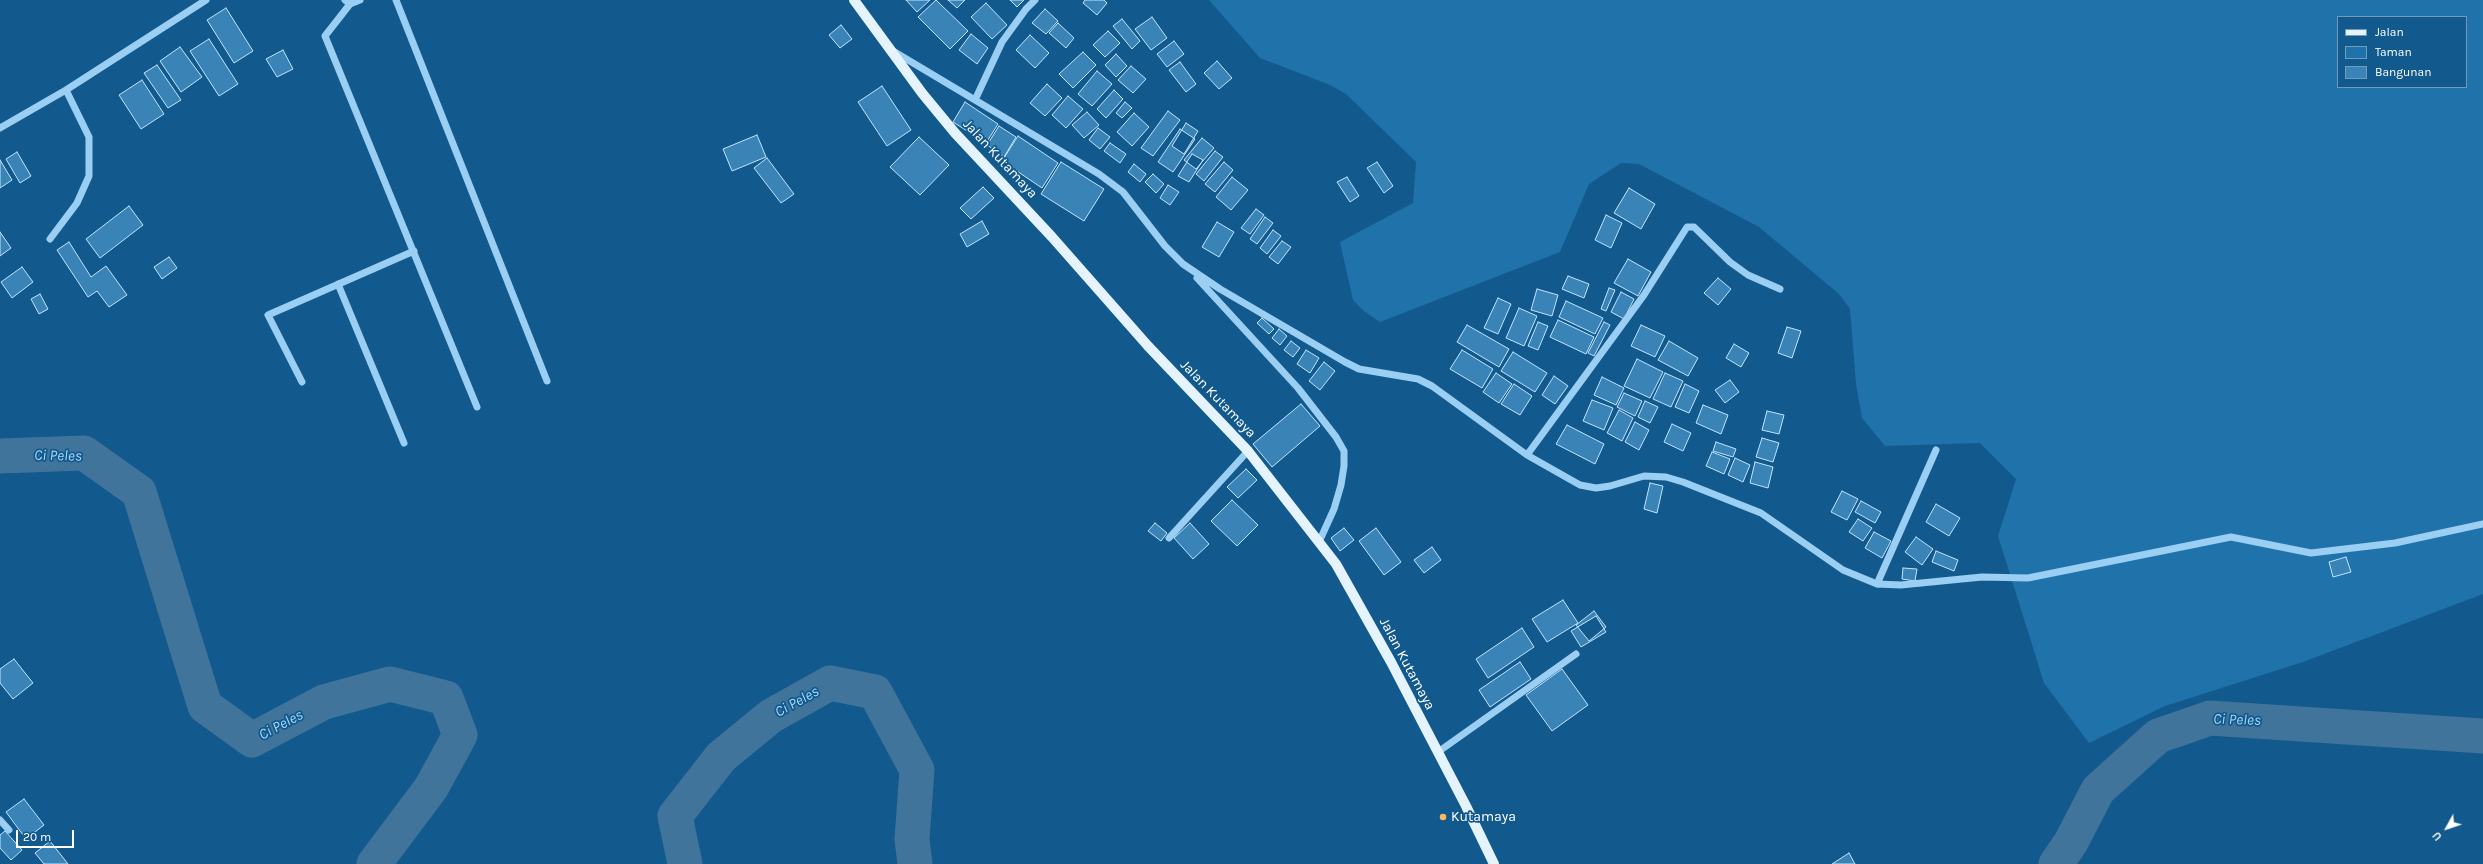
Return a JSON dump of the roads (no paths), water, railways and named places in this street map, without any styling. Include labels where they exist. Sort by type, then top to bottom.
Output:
[{"type":"main road","name":"Jalan Kutamaya","points":[[854,0],[888,48],[955,133],[1052,237],[1148,346],[1248,450],[1336,564],[1438,752],[1494,864]]},
{"type":"street","points":[[0,128],[66,90],[206,0]]},
{"type":"street","points":[[360,0],[347,2],[325,36],[477,407]]},
{"type":"street","points":[[396,0],[548,381]]},
{"type":"street","points":[[975,100],[1002,42],[1026,9],[1035,0]]},
{"type":"street","points":[[888,48],[1099,174],[1123,192],[1165,246],[1223,304],[1293,383],[1336,437],[1344,451],[1344,466],[1341,485],[1334,509],[1319,542]]},
{"type":"street","points":[[50,239],[77,203],[89,176],[89,137],[66,90]]},
{"type":"street","points":[[1527,455],[1644,296],[1687,227],[1694,227],[1730,262],[1748,275],[1780,289]]},
{"type":"street","points":[[302,382],[268,315],[414,252]]},
{"type":"street","points":[[1183,264],[1220,289],[1352,366],[1382,374],[1418,379],[1432,386],[1527,455],[1580,485],[1596,488],[1610,486],[1644,476],[1666,477],[1684,482],[1761,513],[1843,570],[1877,584],[1901,585],[1982,577],[2028,578],[2231,537],[2311,553],[2395,543],[2483,524]]},
{"type":"street","points":[[338,284],[404,443]]},
{"type":"street","points":[[1169,538],[1248,450]]},
{"type":"street","points":[[1877,584],[1936,450]]},
{"type":"street","points":[[1438,752],[1576,654]]},
{"type":"street","points":[[0,820],[9,830]]},
{"type":"waterway","name":"Ci Peles","points":[[0,456],[84,453],[139,492],[205,706],[252,740],[324,702],[390,684],[446,698],[460,735],[431,788],[374,864]]},
{"type":"waterway","name":"Ci Peles","points":[[685,864],[675,816],[721,757],[771,716],[830,683],[875,692],[917,770],[912,839],[915,864]]},
{"type":"waterway","name":"Ci Peles","points":[[2056,864],[2071,842],[2098,790],[2158,736],[2210,718],[2483,736]]},
{"type":"place","name":"Kutamaya","points":[[1443,817]]}]
